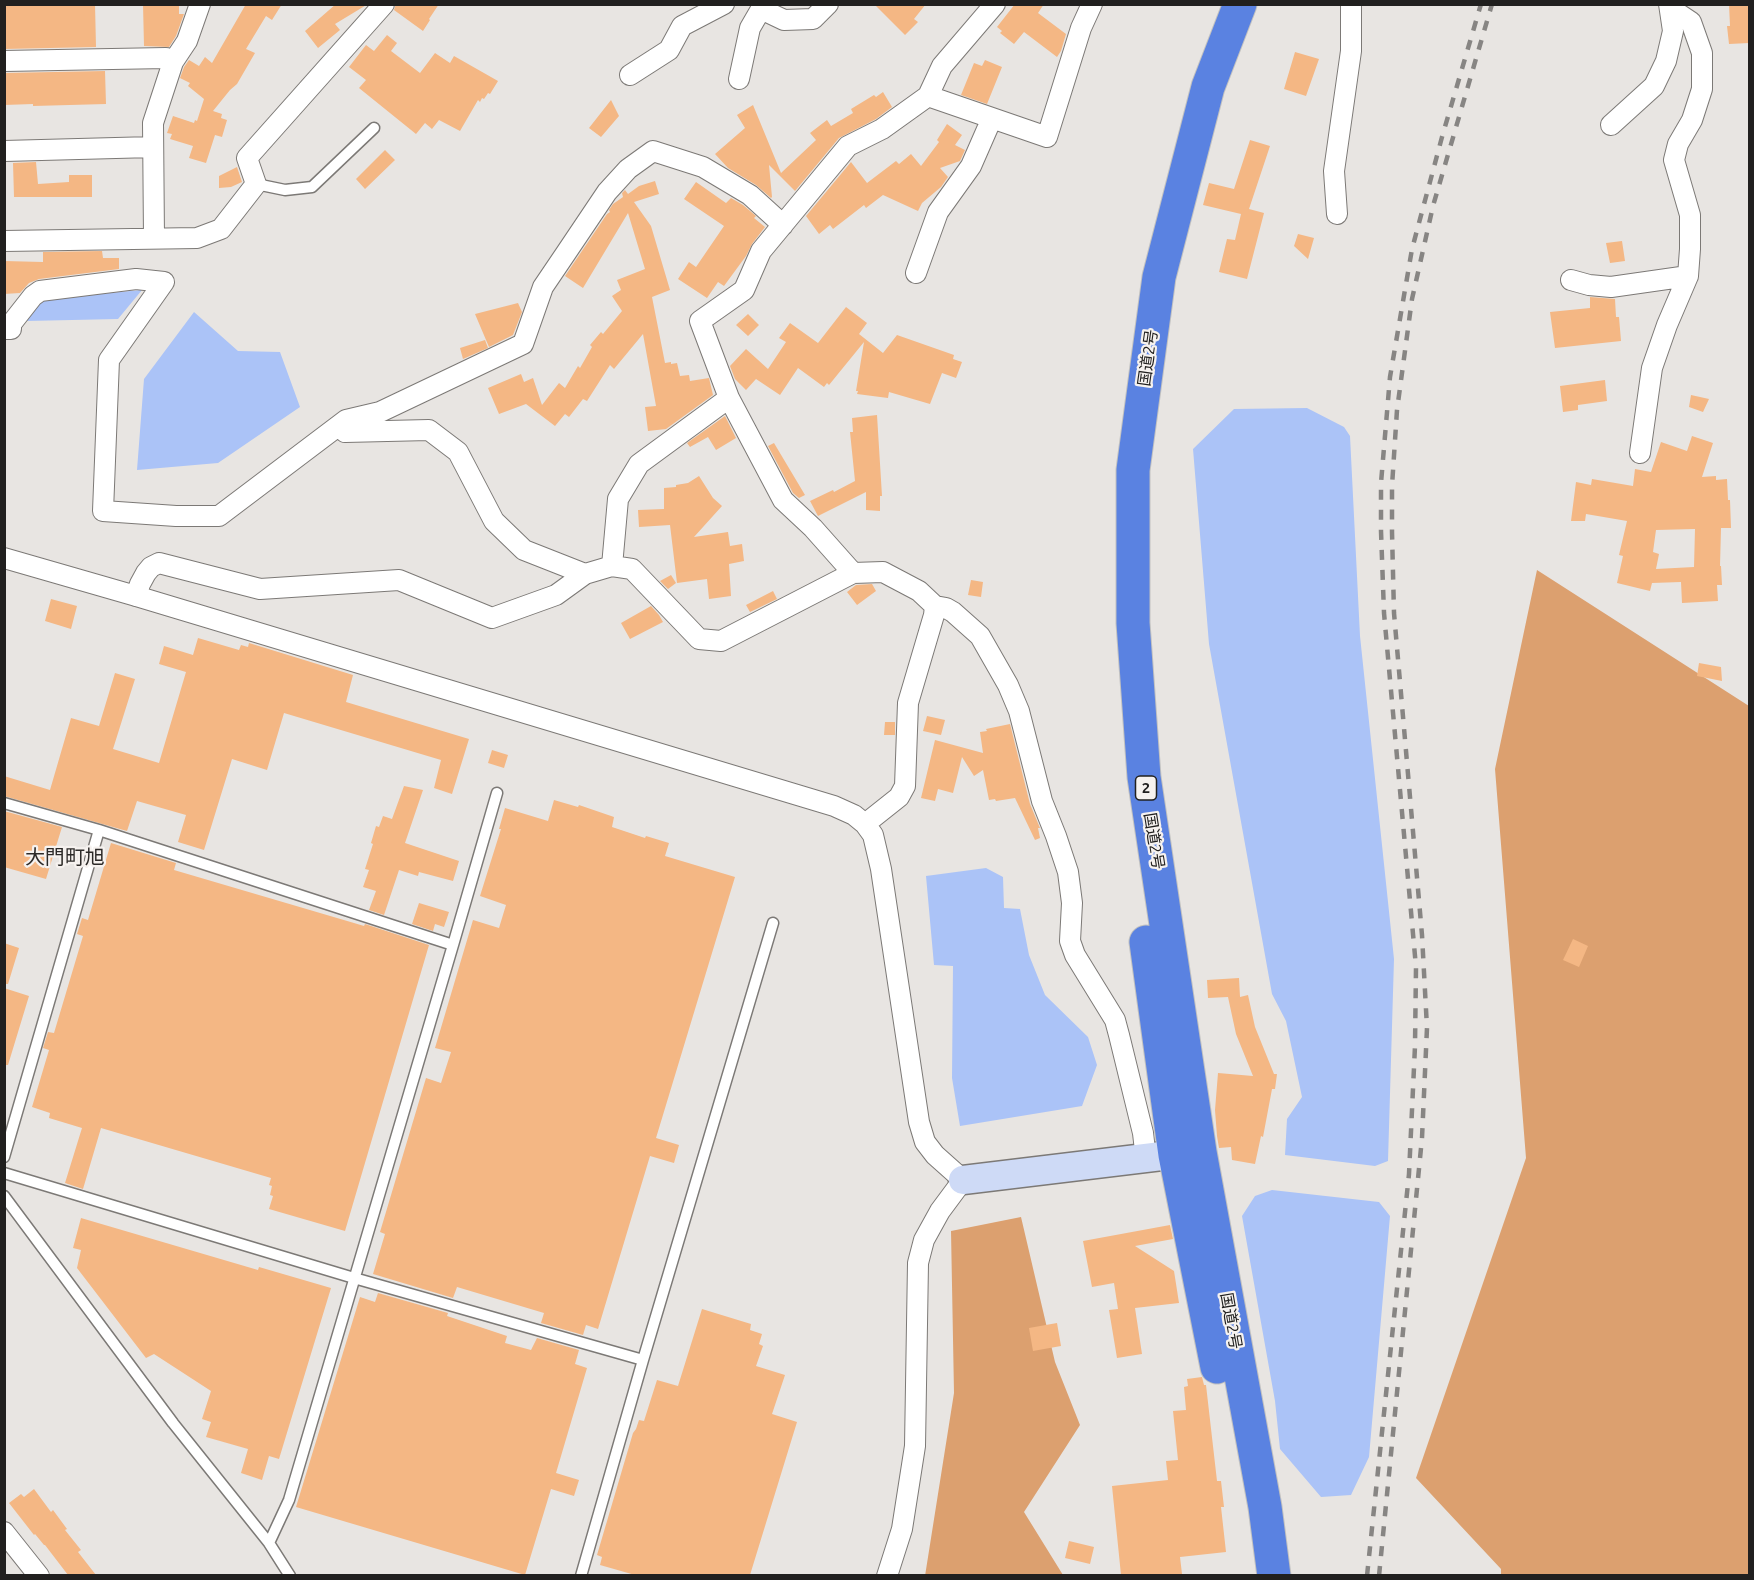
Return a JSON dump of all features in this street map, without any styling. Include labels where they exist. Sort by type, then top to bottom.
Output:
[{"type":"highway","name":"国道2号","points":[[1218,4],[1188,84],[1142,267],[1113,460],[1110,618],[1124,776],[1174,1155],[1245,1512],[1255,1575]]},
{"type":"highway","name":"国道2号","points":[[1240,4],[1208,87],[1159,277],[1133,470],[1133,623],[1174,1155],[1265,1508],[1274,1575]]},
{"type":"street","points":[[154,238],[153,123],[173,62],[187,41],[200,4]]},
{"type":"street","points":[[4,241],[197,238],[220,229],[256,184],[248,158],[384,4]]},
{"type":"street","points":[[630,75],[669,50],[682,26],[724,4]]},
{"type":"street","points":[[739,80],[756,7],[784,20],[813,19],[828,4]]},
{"type":"street","points":[[853,573],[813,528],[783,500],[729,399],[700,321],[744,290],[761,251],[848,146],[882,129],[928,96],[942,66],[995,4]]},
{"type":"street","points":[[928,96],[1047,137],[1081,28],[1092,4]]},
{"type":"street","points":[[1337,214],[1334,171],[1351,51],[1351,4]]},
{"type":"street","points":[[1611,125],[1654,86],[1665,61],[1673,31],[1670,6]]},
{"type":"street","points":[[1640,453],[1652,368],[1688,276],[1690,215],[1674,160],[1678,144],[1692,120],[1702,89],[1702,53],[1690,22],[1670,6]]},
{"type":"street","points":[[4,61],[166,58],[173,62]]},
{"type":"street","points":[[916,273],[938,212],[971,166],[992,118]]},
{"type":"street","points":[[4,151],[153,147]]},
{"type":"street","points":[[4,329],[11,329],[11,324],[33,296],[40,291],[136,279],[164,282],[109,360],[103,511],[176,516],[219,516],[345,420],[380,412],[523,344],[543,287],[607,192],[628,169],[653,151],[703,167],[750,195],[783,225]]},
{"type":"street","points":[[1571,280],[1589,285],[1611,286],[1688,276]]},
{"type":"street","points":[[612,566],[618,499],[639,464],[729,399]]},
{"type":"street","points":[[340,426],[345,432],[429,430],[458,452],[494,520],[524,550],[585,574]]},
{"type":"street","points":[[4,558],[834,806],[854,815],[873,835],[881,869],[919,1122],[925,1142],[935,1155],[963,1180]]},
{"type":"street","points":[[136,596],[146,573],[159,563],[260,589],[399,580],[492,618],[556,595],[585,574],[612,566],[633,569],[699,639],[721,641],[853,573],[883,572],[919,591],[935,606],[953,612],[980,636],[1008,685],[1019,711],[1042,801],[1068,872],[1072,903],[1070,942],[1074,955],[1117,1027],[1143,1133],[1174,1155]]},
{"type":"street","points":[[865,824],[899,797],[905,786],[908,703],[935,606]]},
{"type":"street","points":[[887,1575],[902,1529],[915,1446],[918,1263],[924,1240],[940,1211],[963,1180],[1174,1155]]},
{"type":"street","points":[[4,1532],[39,1575]]},
{"type":"lane","points":[[256,184],[285,190],[312,187],[374,128]]},
{"type":"lane","points":[[269,1544],[289,1500],[497,793]]},
{"type":"lane","points":[[4,803],[99,830],[453,945]]},
{"type":"lane","points":[[4,1157],[99,830]]},
{"type":"lane","points":[[581,1575],[773,923]]},
{"type":"lane","points":[[4,1173],[354,1278],[643,1360]]},
{"type":"lane","points":[[4,1196],[173,1423],[269,1544],[290,1575]]},
{"type":"shaded area","points":[[1537,570],[1749,706],[1749,1575],[1501,1575],[1501,1569],[1416,1478],[1526,1158],[1495,769]]},
{"type":"shaded area","points":[[1021,1217],[1055,1362],[1080,1425],[1024,1512],[1063,1575],[925,1576],[954,1393],[951,1231]]},
{"type":"water","points":[[142,290],[118,319],[26,321],[43,299]]},
{"type":"water","points":[[194,312],[238,351],[280,352],[300,407],[218,463],[137,470],[144,379]]},
{"type":"water","points":[[1307,408],[1344,427],[1350,436],[1360,636],[1394,959],[1388,1161],[1375,1166],[1285,1155],[1287,1119],[1302,1097],[1286,1021],[1272,994],[1209,644],[1193,449],[1234,409]]},
{"type":"water","points":[[986,868],[1003,877],[1004,908],[1020,909],[1029,955],[1045,995],[1088,1037],[1097,1065],[1082,1106],[960,1126],[952,1078],[953,966],[934,965],[926,876]]},
{"type":"water","points":[[1272,1190],[1379,1202],[1390,1216],[1369,1457],[1351,1495],[1321,1497],[1280,1449],[1275,1401],[1242,1216],[1255,1196]]},
{"type":"building","points":[[4,4],[95,4],[96,47],[4,49]]},
{"type":"building","points":[[143,4],[179,4],[179,14],[184,14],[176,36],[169,47],[144,46]]},
{"type":"building","points":[[246,4],[282,4],[272,20],[266,16],[246,49],[255,53],[237,84],[213,111],[222,114],[221,118],[227,120],[222,137],[215,135],[206,163],[189,158],[193,146],[170,139],[172,134],[167,133],[173,116],[194,123],[195,120],[197,121],[204,99],[188,86],[190,83],[180,78],[184,67],[189,60],[199,66],[205,57],[212,63]]},
{"type":"building","points":[[336,4],[368,4],[335,24],[340,30],[318,48],[305,31]]},
{"type":"building","points":[[396,4],[439,4],[423,31],[394,10]]},
{"type":"building","points":[[874,4],[926,4],[914,19],[918,22],[905,35]]},
{"type":"building","points":[[1015,4],[1044,4],[1038,13],[1066,34],[1057,57],[1024,32],[1014,44],[1000,33],[1002,31],[997,27]]},
{"type":"building","points":[[1729,4],[1749,4],[1749,43],[1729,44],[1727,26],[1730,26]]},
{"type":"building","points":[[387,35],[397,43],[391,51],[420,73],[435,53],[450,63],[454,56],[498,81],[490,94],[488,93],[480,102],[478,100],[460,131],[439,120],[432,129],[425,123],[416,134],[359,88],[366,80],[349,67],[366,45],[374,51]]},
{"type":"building","points":[[1295,52],[1319,59],[1306,96],[1284,89]]},
{"type":"building","points":[[985,60],[1002,67],[987,104],[961,95],[974,63],[982,66]]},
{"type":"building","points":[[105,71],[106,104],[4,105],[4,73]]},
{"type":"building","points":[[883,92],[892,107],[876,119],[839,138],[795,191],[769,165],[771,198],[756,185],[728,168],[715,154],[745,128],[737,115],[753,105],[781,173],[816,140],[810,133],[827,120],[831,126],[853,113],[851,109]]},
{"type":"building","points":[[611,100],[619,116],[601,137],[589,128]]},
{"type":"building","points":[[947,124],[962,135],[955,145],[965,150],[960,161],[940,168],[948,177],[941,187],[922,203],[918,211],[883,195],[866,208],[864,205],[833,229],[830,225],[819,234],[806,216],[851,162],[867,183],[896,161],[899,164],[911,154],[921,166],[939,142],[937,140]]},
{"type":"building","points":[[1250,140],[1270,146],[1249,209],[1264,213],[1247,279],[1219,272],[1227,239],[1235,240],[1241,214],[1203,205],[1209,183],[1234,189]]},
{"type":"building","points":[[385,150],[395,160],[365,189],[356,179]]},
{"type":"building","points":[[36,162],[38,184],[69,182],[69,175],[92,175],[92,197],[14,197],[13,163]]},
{"type":"building","points":[[237,167],[242,182],[231,187],[219,188],[219,176]]},
{"type":"building","points":[[655,181],[659,194],[634,202],[651,226],[670,290],[652,297],[665,363],[677,363],[680,376],[689,375],[690,381],[709,378],[713,395],[666,429],[648,431],[645,407],[656,406],[643,334],[614,369],[610,365],[587,401],[583,399],[569,417],[565,414],[555,426],[526,404],[499,414],[488,388],[521,374],[524,382],[533,378],[542,405],[559,383],[565,388],[578,366],[580,368],[592,347],[590,345],[601,332],[603,334],[622,311],[612,296],[621,290],[617,280],[645,269],[628,213],[583,288],[565,276],[610,212],[613,204],[623,197],[622,193],[625,190],[628,194],[639,186]]},
{"type":"building","points":[[696,182],[726,203],[731,198],[743,205],[765,227],[724,286],[718,282],[707,298],[678,279],[689,262],[696,267],[724,226],[684,199]]},
{"type":"building","points":[[1298,234],[1314,238],[1308,259],[1294,246]]},
{"type":"building","points":[[1622,241],[1625,261],[1610,263],[1606,243]]},
{"type":"building","points":[[102,251],[103,258],[119,258],[119,269],[39,279],[29,283],[20,293],[4,294],[4,261],[43,262],[43,252]]},
{"type":"building","points":[[1590,297],[1615,299],[1621,341],[1555,348],[1550,312],[1590,308]]},
{"type":"building","points":[[518,303],[522,312],[513,335],[489,347],[475,314]]},
{"type":"building","points":[[846,307],[867,323],[859,334],[883,353],[897,335],[954,355],[953,359],[962,362],[956,378],[942,373],[930,404],[889,392],[888,398],[857,394],[864,342],[829,385],[827,383],[824,387],[798,368],[780,395],[756,379],[746,390],[735,379],[730,366],[746,349],[768,369],[786,342],[779,338],[790,323],[818,343]]},
{"type":"building","points":[[748,314],[759,325],[748,336],[736,325]]},
{"type":"building","points":[[485,340],[488,348],[463,359],[460,348]]},
{"type":"building","points":[[1605,380],[1607,401],[1578,405],[1578,410],[1563,412],[1560,386]]},
{"type":"building","points":[[1691,395],[1709,399],[1703,412],[1689,407]]},
{"type":"building","points":[[877,415],[882,496],[880,496],[880,511],[866,510],[866,492],[818,516],[810,501],[855,481],[850,432],[853,432],[852,418]]},
{"type":"building","points":[[725,416],[736,438],[716,450],[708,437],[690,447],[687,443]]},
{"type":"building","points":[[1692,436],[1713,443],[1702,477],[1716,476],[1716,480],[1727,479],[1731,528],[1721,528],[1722,585],[1717,585],[1718,601],[1682,603],[1681,582],[1652,583],[1650,591],[1617,583],[1623,556],[1619,555],[1627,521],[1586,514],[1585,521],[1571,521],[1576,482],[1591,485],[1592,479],[1633,486],[1635,469],[1651,472],[1661,442],[1687,451]],"holes":[[[1695,529],[1694,567],[1656,569],[1659,554],[1653,552],[1656,530]]]},
{"type":"building","points":[[774,443],[805,495],[799,498],[793,493],[768,446]]},
{"type":"building","points":[[699,476],[713,498],[722,506],[694,537],[728,532],[730,546],[742,544],[744,561],[729,564],[731,596],[709,599],[707,579],[677,583],[670,525],[639,527],[638,510],[664,509],[664,488],[688,483]]},
{"type":"building","points":[[671,575],[676,583],[668,589],[660,581]]},
{"type":"building","points":[[971,580],[983,582],[981,597],[968,595]]},
{"type":"building","points":[[872,584],[876,591],[857,605],[847,592],[856,585]]},
{"type":"building","points":[[773,591],[777,599],[750,612],[746,605]]},
{"type":"building","points":[[51,599],[77,606],[71,629],[45,621]]},
{"type":"building","points":[[651,606],[663,622],[630,639],[621,623]]},
{"type":"building","points":[[198,638],[239,650],[241,645],[248,647],[249,643],[353,675],[346,702],[469,739],[452,794],[434,788],[441,760],[284,713],[267,770],[232,759],[204,850],[178,842],[186,815],[137,801],[127,831],[4,796],[4,776],[50,790],[71,718],[99,726],[115,673],[135,679],[113,749],[159,763],[186,672],[159,664],[164,646],[193,655]]},
{"type":"building","points":[[1699,663],[1721,667],[1722,681],[1697,676]]},
{"type":"building","points":[[927,716],[945,720],[941,735],[923,731]]},
{"type":"building","points":[[885,722],[895,722],[895,735],[884,735]]},
{"type":"building","points":[[1010,724],[1030,804],[1040,828],[1038,828],[1040,838],[1035,840],[1015,798],[989,800],[983,770],[974,776],[962,757],[953,793],[938,789],[935,801],[921,798],[935,740],[983,753],[980,732]]},
{"type":"building","points":[[492,750],[508,755],[504,768],[488,763]]},
{"type":"building","points":[[404,786],[423,790],[405,843],[459,861],[453,881],[419,872],[418,876],[399,870],[384,915],[369,910],[376,891],[363,887],[369,870],[365,869],[376,826],[379,827],[383,816],[392,819]]},
{"type":"building","points":[[554,800],[578,807],[579,805],[614,817],[612,827],[669,843],[665,856],[735,877],[656,1138],[679,1145],[674,1163],[650,1156],[598,1329],[586,1325],[583,1335],[541,1323],[544,1313],[457,1287],[453,1298],[373,1274],[385,1234],[380,1232],[426,1078],[441,1083],[451,1052],[435,1048],[473,920],[499,928],[506,905],[480,896],[501,829],[499,829],[505,808],[548,821]]},
{"type":"building","points":[[4,811],[62,827],[46,879],[4,867]]},
{"type":"building","points":[[111,843],[176,863],[174,870],[364,926],[365,924],[429,945],[345,1231],[269,1209],[273,1196],[270,1195],[271,1178],[101,1128],[83,1189],[65,1183],[82,1128],[49,1118],[50,1113],[32,1107],[49,1050],[43,1048],[48,1032],[54,1033],[83,936],[77,934],[82,918],[88,920]]},
{"type":"building","points":[[419,903],[449,912],[444,927],[435,924],[433,931],[412,924]]},
{"type":"building","points":[[1573,939],[1588,946],[1579,967],[1563,960]]},
{"type":"building","points":[[4,943],[19,948],[8,984],[4,984]]},
{"type":"building","points":[[1239,978],[1240,997],[1248,995],[1255,1027],[1274,1074],[1277,1074],[1255,1164],[1232,1160],[1231,1147],[1219,1148],[1217,1136],[1215,1110],[1218,1073],[1253,1076],[1236,1034],[1228,997],[1208,998],[1207,980]]},
{"type":"building","points":[[4,988],[29,996],[8,1065],[4,1065]]},
{"type":"building","points":[[81,1218],[258,1270],[259,1267],[331,1288],[279,1459],[269,1456],[262,1480],[241,1473],[248,1449],[206,1437],[211,1422],[202,1419],[211,1391],[154,1354],[146,1358],[77,1268],[81,1250],[73,1248]]},
{"type":"building","points":[[1170,1225],[1173,1239],[1135,1246],[1174,1271],[1179,1303],[1135,1308],[1142,1354],[1117,1358],[1109,1310],[1118,1309],[1114,1283],[1092,1287],[1083,1241]]},
{"type":"building","points":[[378,1293],[448,1313],[447,1316],[507,1336],[505,1343],[531,1350],[537,1338],[579,1350],[575,1364],[587,1368],[556,1473],[579,1480],[574,1496],[551,1489],[525,1575],[296,1507],[360,1297],[375,1302]]},
{"type":"building","points":[[702,1309],[751,1324],[750,1330],[762,1334],[759,1344],[763,1346],[756,1366],[785,1375],[772,1414],[797,1422],[750,1575],[635,1575],[600,1565],[602,1557],[597,1555],[633,1433],[639,1420],[644,1421],[657,1380],[678,1386]]},
{"type":"building","points":[[1057,1323],[1061,1346],[1033,1351],[1029,1328]]},
{"type":"building","points":[[1202,1377],[1206,1385],[1217,1481],[1221,1481],[1224,1507],[1221,1507],[1226,1552],[1180,1557],[1182,1574],[1121,1575],[1112,1486],[1168,1480],[1166,1461],[1178,1460],[1173,1411],[1186,1410],[1184,1387],[1188,1386],[1187,1379]]},
{"type":"building","points":[[34,1489],[67,1529],[65,1530],[81,1550],[78,1552],[96,1575],[68,1575],[9,1503],[21,1494],[24,1497]]},
{"type":"building","points":[[1069,1541],[1094,1547],[1090,1564],[1065,1558]]},
{"type":"railway","points":[[1367,1576],[1409,1174],[1415,1046],[1416,967],[1384,613],[1381,483],[1390,377],[1412,249],[1481,4]]},
{"type":"railway","points":[[1379,1576],[1422,1138],[1427,1028],[1422,935],[1394,613],[1392,486],[1397,410],[1412,299],[1433,206],[1492,4]]},
{"type":"district","name":"大門町旭","points":[[65,857]]}]
